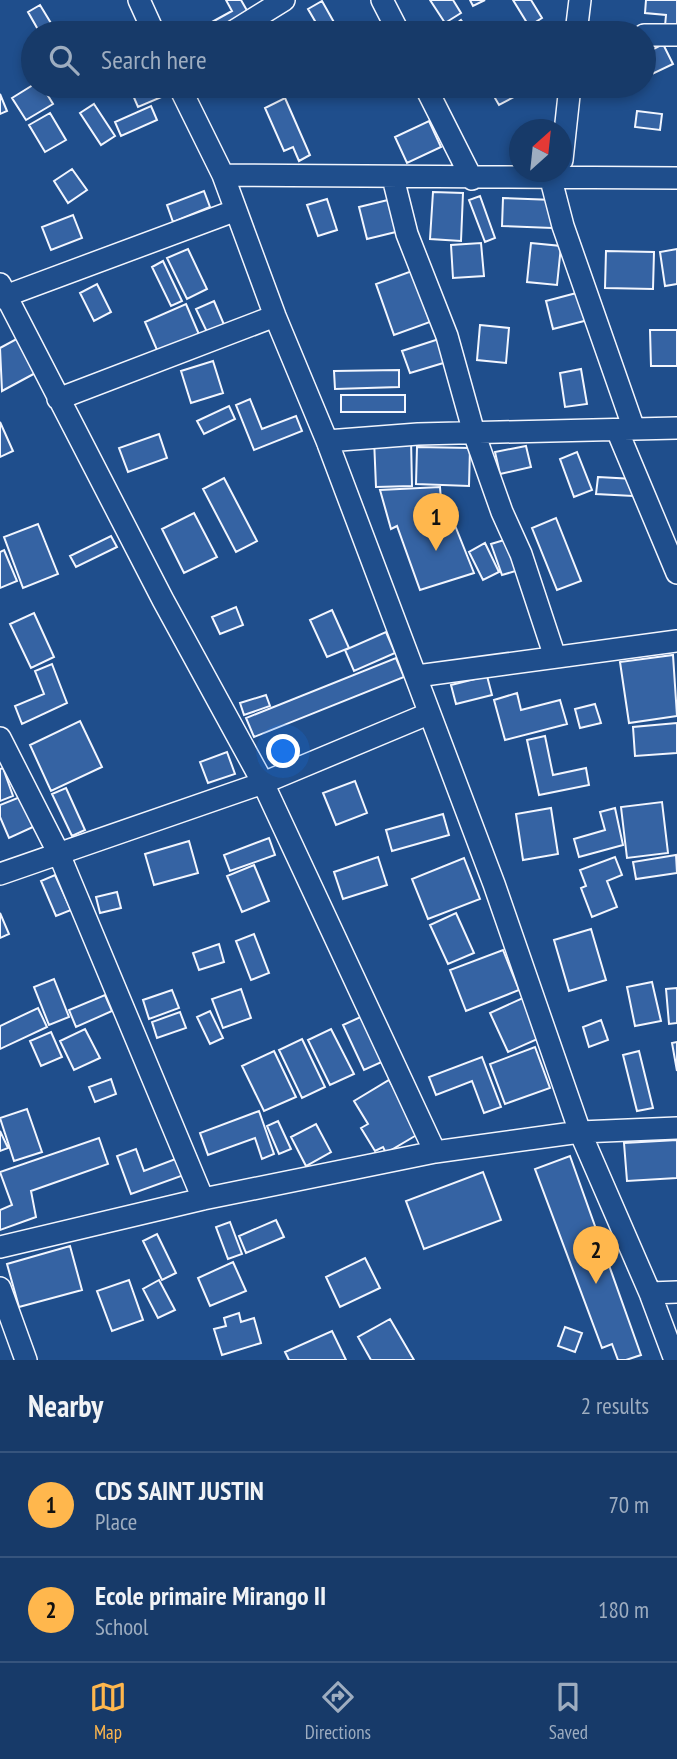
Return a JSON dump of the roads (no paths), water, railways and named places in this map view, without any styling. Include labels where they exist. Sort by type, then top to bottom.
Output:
[{"type":"street","points":[[139,0],[149,21]]},
{"type":"street","points":[[250,21],[284,0]]},
{"type":"street","points":[[382,0],[393,21]]},
{"type":"street","points":[[577,21],[580,0]]},
{"type":"street","points":[[656,35],[677,35]]},
{"type":"street","points":[[185,98],[223,175],[234,211],[275,316],[327,440],[494,884],[580,1132],[650,1293],[675,1360]]},
{"type":"street","points":[[431,98],[472,179]]},
{"type":"street","points":[[565,119],[568,98]]},
{"type":"street","points":[[572,172],[677,178]]},
{"type":"street","points":[[223,175],[472,179],[509,176]]},
{"type":"street","points":[[393,178],[407,234],[447,336],[474,433],[502,512],[521,554],[555,657]]},
{"type":"street","points":[[559,182],[564,226],[625,429],[677,573]]},
{"type":"street","points":[[234,211],[2,292],[263,783],[435,1152]]},
{"type":"street","points":[[58,399],[275,316]]},
{"type":"street","points":[[327,440],[677,428]]},
{"type":"street","points":[[417,676],[677,641]]},
{"type":"street","points":[[0,874],[263,783],[428,714]]},
{"type":"street","points":[[0,738],[59,854],[203,1199]]},
{"type":"street","points":[[0,1247],[203,1199],[435,1152],[580,1132],[677,1128]]},
{"type":"street","points":[[0,1288],[26,1360]]},
{"type":"street","points":[[650,1293],[677,1292]]},
{"type":"place","name":"CDS SAINT JUSTIN","points":[[436,551]]},
{"type":"place","name":"Ecole primaire Mirango II","points":[[596,1284]]}]
